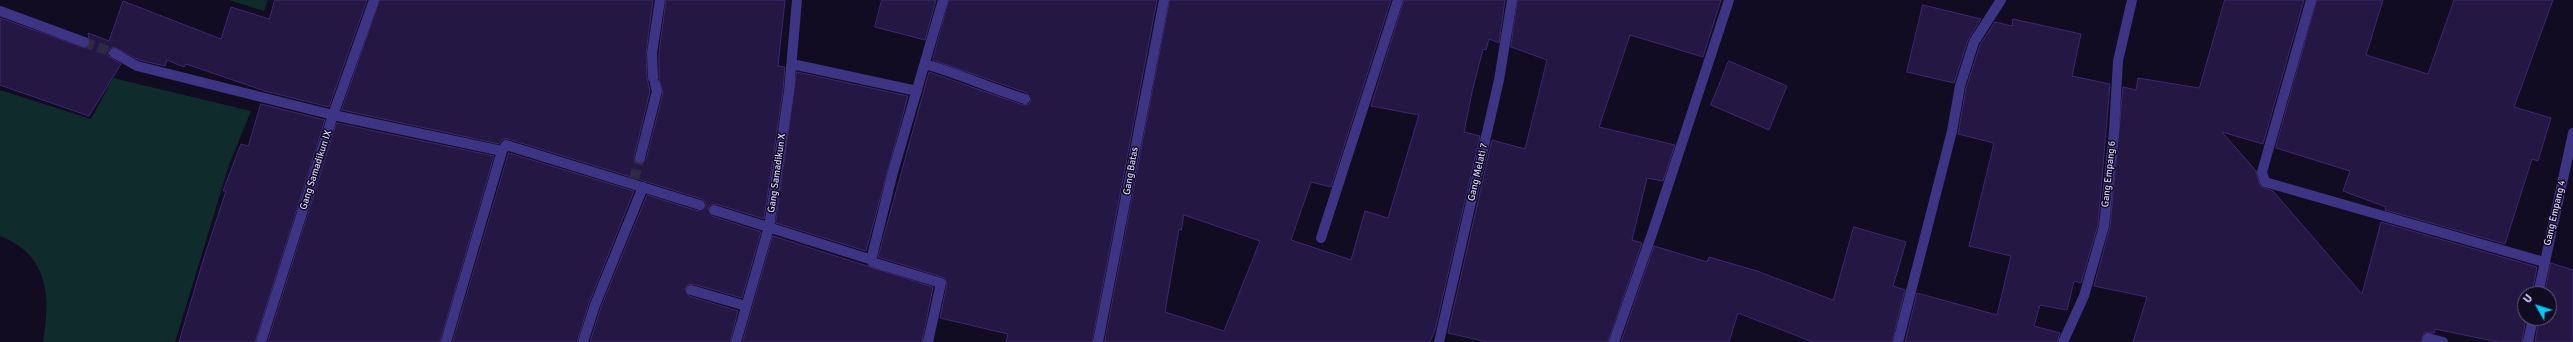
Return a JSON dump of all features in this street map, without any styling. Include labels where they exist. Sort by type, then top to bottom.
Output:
[{"type":"street","name":"Gang Samadikun IX","points":[[261,342],[333,115],[374,0]]},
{"type":"street","points":[[640,158],[657,91],[654,81],[652,53],[660,0]]},
{"type":"street","name":"Gang Samadikun X","points":[[736,342],[768,228],[792,64],[797,0]]},
{"type":"street","points":[[870,260],[893,172],[944,0]]},
{"type":"street","name":"Gang Batas","points":[[1098,342],[1164,0]]},
{"type":"street","points":[[1321,238],[1398,0]]},
{"type":"street","name":"Gang Melati 7","points":[[1439,342],[1499,80],[1512,0]]},
{"type":"street","points":[[1614,342],[1654,228],[1729,0]]},
{"type":"street","points":[[1898,342],[1952,131],[1960,86],[1974,42],[2001,0]]},
{"type":"street","name":"Gang Empang 6","points":[[2063,342],[2084,296],[2104,226],[2114,131],[2118,61],[2132,0]]},
{"type":"street","points":[[2311,0],[2262,172],[2265,182],[2544,262]]},
{"type":"street","points":[[0,11],[84,42]]},
{"type":"street","points":[[114,54],[137,66],[333,115],[502,151]]},
{"type":"street","points":[[792,64],[917,92]]},
{"type":"street","points":[[925,64],[968,77],[979,84],[1024,99]]},
{"type":"street","name":"Gang Empang 4","points":[[2540,286],[2573,133]]},
{"type":"street","points":[[446,342],[502,151],[506,145],[637,183],[700,205]]},
{"type":"street","points":[[583,342],[637,183]]},
{"type":"street","points":[[714,210],[941,283],[928,342]]},
{"type":"street","points":[[691,290],[746,306]]},
{"type":"street","points":[[2528,342],[2531,326]]},
{"type":"street","points":[[2427,342],[2428,338],[2444,342]]},
{"type":"green space","points":[[229,0],[268,0],[264,11]]},
{"type":"green space","points":[[113,78],[251,111],[229,165],[175,342],[43,342],[47,309],[43,279],[29,254],[16,244],[0,236],[0,90],[91,119]]},
{"type":"building","points":[[275,0],[367,0],[329,107],[265,91],[186,64],[184,67],[167,60],[165,66],[139,60],[114,47],[109,49],[108,56],[121,64],[89,116],[0,85],[0,18],[85,48],[90,44],[88,33],[109,41],[123,1],[221,39],[231,7],[269,19]]},
{"type":"building","points":[[380,0],[653,0],[646,53],[647,78],[650,91],[634,157],[635,162],[639,164],[646,160],[663,93],[659,79],[659,53],[666,0],[785,0],[778,66],[785,67],[783,90],[764,219],[716,204],[710,205],[708,208],[712,216],[761,232],[742,298],[693,284],[687,285],[685,289],[689,296],[738,311],[730,342],[590,342],[601,307],[647,195],[698,211],[706,207],[706,203],[702,199],[508,139],[503,139],[499,144],[342,110]]},
{"type":"building","points":[[882,0],[936,0],[925,40],[875,27]]},
{"type":"building","points":[[949,0],[1157,0],[1092,342],[1006,342],[1008,334],[940,318],[947,284],[945,278],[878,257],[929,72],[1023,105],[1029,104],[1031,101],[1027,93],[933,60]]},
{"type":"building","points":[[1170,0],[1391,0],[1331,187],[1311,182],[1291,240],[1351,260],[1365,211],[1388,218],[1419,115],[1371,106],[1404,0],[1505,0],[1499,43],[1489,39],[1486,50],[1483,49],[1472,92],[1464,132],[1480,136],[1435,330],[1430,342],[1105,342]],"holes":[[[1184,215],[1260,241],[1224,331],[1165,312],[1179,229],[1181,230]]]},
{"type":"building","points":[[1518,0],[1721,0],[1703,57],[1630,35],[1599,127],[1675,145],[1663,181],[1647,178],[1632,240],[1642,243],[1608,342],[1488,342],[1448,333],[1492,140],[1525,149],[1547,60],[1511,47]]},
{"type":"building","points":[[2225,0],[2304,0],[2263,144],[2222,132],[2256,171],[2260,186],[2273,191],[2362,294],[2381,222],[2537,267],[2533,286],[2517,286],[2517,326],[2525,326],[2522,342],[2498,342],[2435,329],[2434,333],[2424,333],[2421,342],[2133,342],[2147,297],[2094,286],[2110,227],[2123,87],[2136,90],[2138,78],[2199,88]]},
{"type":"building","points":[[2317,0],[2383,0],[2366,55],[2428,74],[2454,0],[2553,0],[2514,107],[2551,118],[2538,161],[2532,159],[2505,244],[2385,210],[2386,207],[2343,191],[2350,171],[2276,148]]},
{"type":"building","points":[[1923,5],[1981,19],[1968,40],[1954,83],[1907,72]]},
{"type":"building","points":[[2013,19],[2081,34],[2072,76],[2110,84],[2098,225],[2081,283],[2074,281],[2067,310],[2040,305],[2034,326],[2060,333],[2057,342],[1905,342],[1917,293],[1997,315],[2011,256],[1969,246],[1994,143],[1958,134],[1966,88],[1980,45],[1995,22],[2012,26]]},
{"type":"building","points":[[1729,61],[1787,86],[1769,130],[1711,105]]},
{"type":"building","points":[[797,72],[908,96],[866,251],[776,223]]},
{"type":"building","points":[[261,104],[325,120],[255,342],[179,342],[202,264],[226,191],[223,191],[241,144],[248,146]]},
{"type":"building","points":[[337,123],[494,156],[440,342],[268,342]]},
{"type":"building","points":[[509,153],[634,191],[589,303],[577,342],[453,342]]},
{"type":"building","points":[[1854,227],[1906,242],[1893,286],[1905,290],[1892,342],[1813,342],[1738,313],[1729,342],[1621,342],[1654,246],[1707,262],[1709,257],[1757,271],[1833,300]]},
{"type":"building","points":[[773,236],[933,287],[922,342],[743,342]]},
{"type":"building","points":[[2551,263],[2573,270],[2573,342],[2535,342],[2538,326],[2557,326],[2557,286],[2547,286]]},
{"type":"tunnel","points":[[84,42],[114,53]]},
{"type":"tunnel","points":[[634,179],[640,158]]}]
